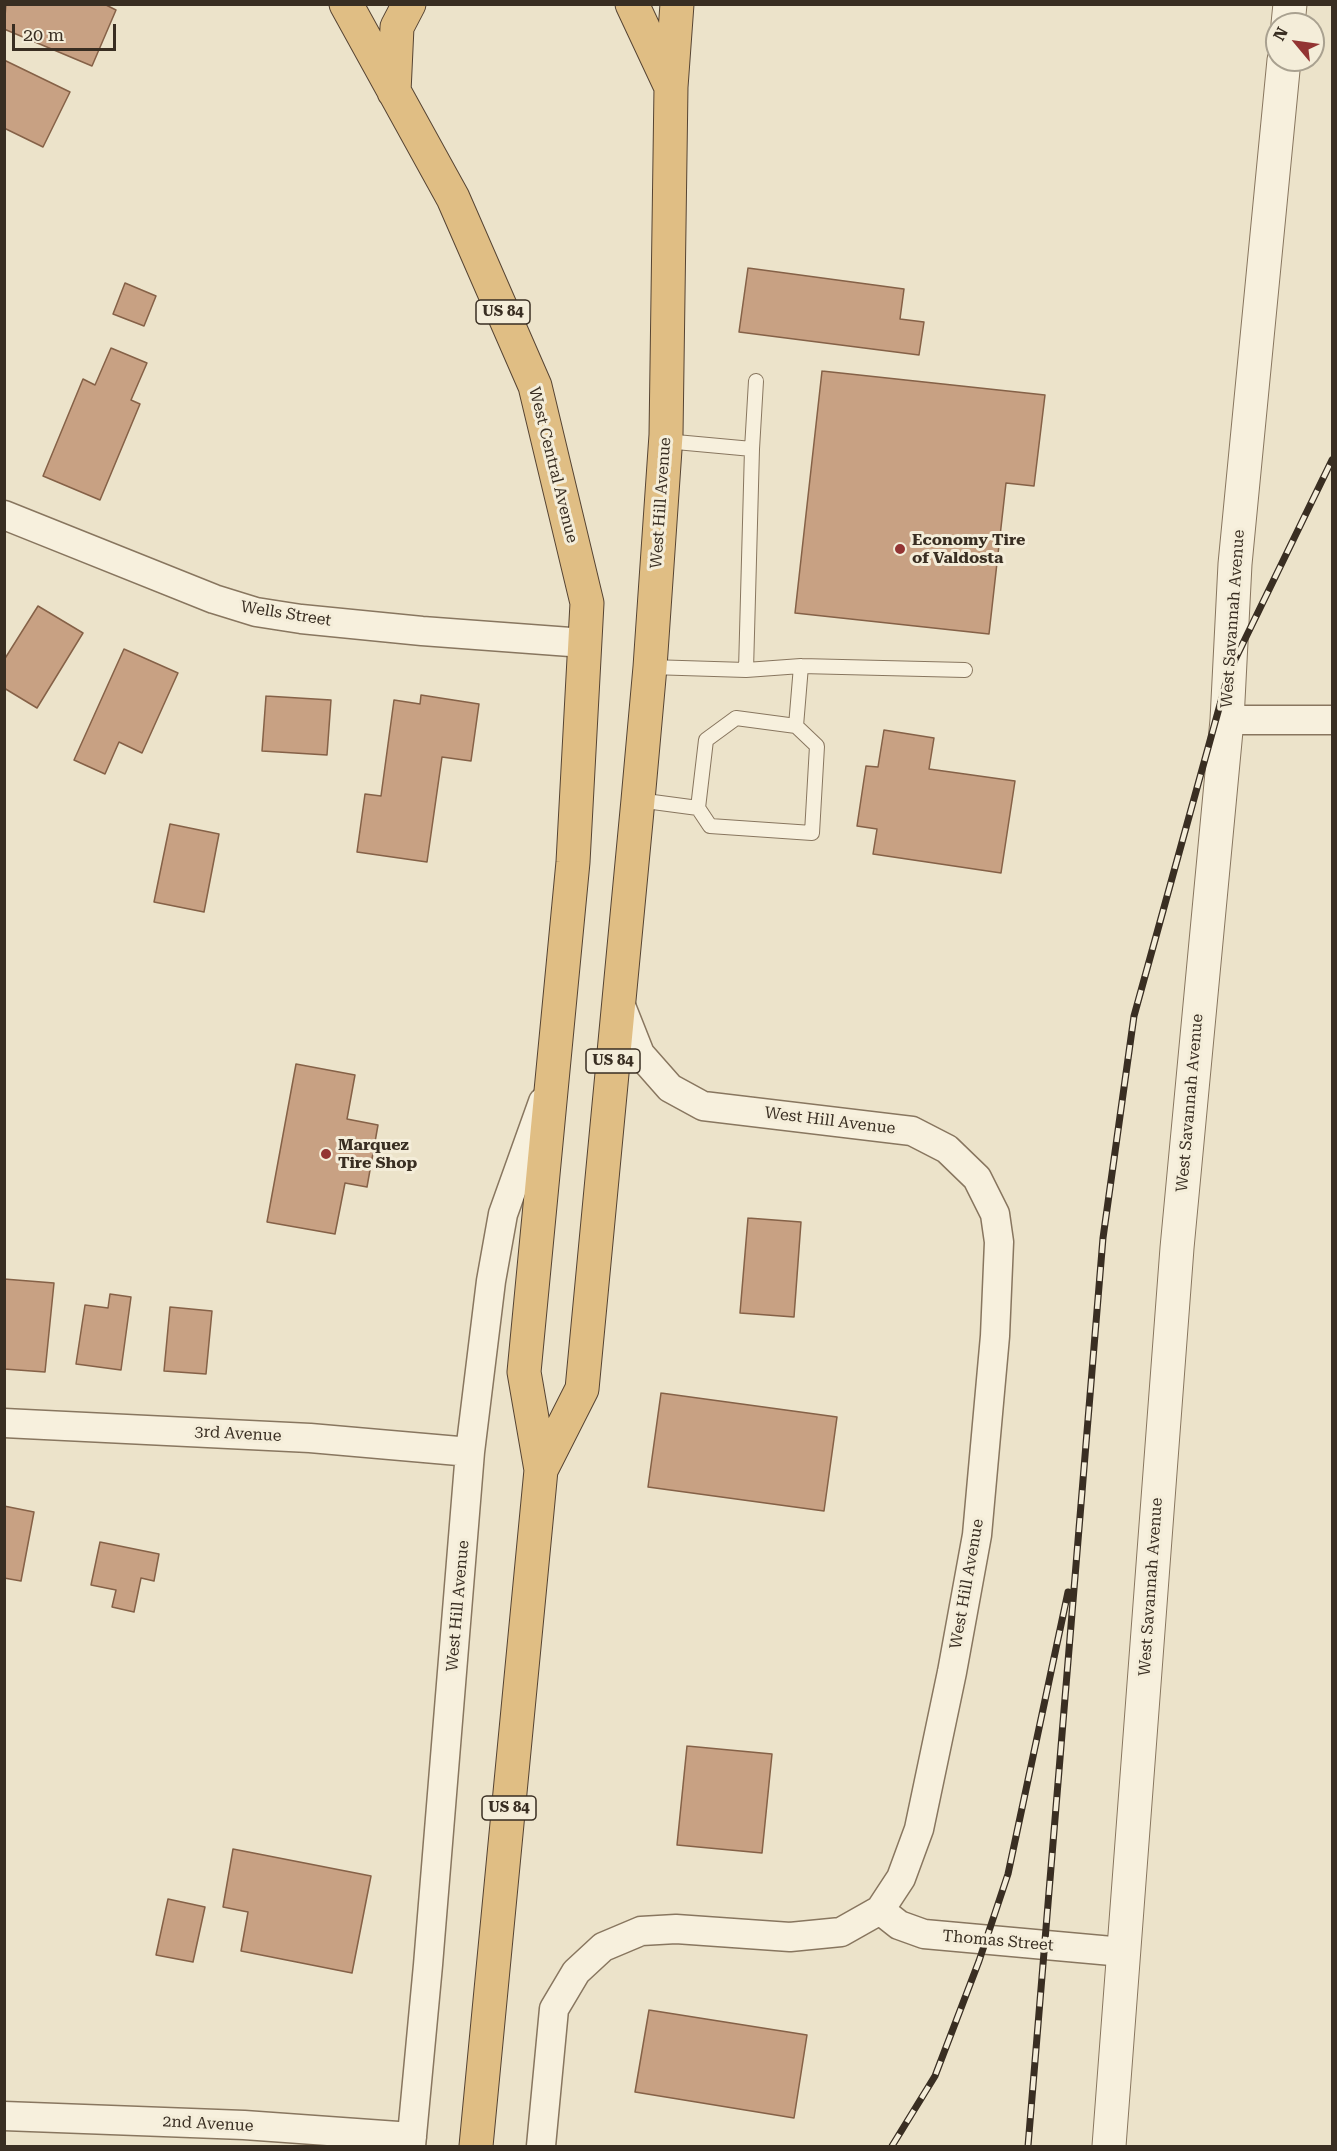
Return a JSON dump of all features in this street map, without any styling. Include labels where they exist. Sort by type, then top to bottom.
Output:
[{"type":"highway","name":"West Central Avenue","points":[[346,4],[453,198],[535,386],[587,603],[584,643]]},
{"type":"highway","points":[[394,92],[397,27],[409,4]]},
{"type":"highway","points":[[632,4],[671,87]]},
{"type":"highway","name":"West Hill Avenue","points":[[541,1470],[582,1389],[638,800],[650,667],[665,441],[671,87],[677,4]]},
{"type":"highway","name":"West Hill Avenue","points":[[476,2146],[541,1470],[524,1372],[573,862],[584,643]]},
{"type":"street","name":"West Savannah Avenue","points":[[1109,2146],[1177,1248],[1227,720],[1235,564],[1283,72]]},
{"type":"street","name":"Wells Street","points":[[4,515],[204,595],[256,612],[301,619],[422,631],[584,643]]},
{"type":"street","points":[[1227,720],[1332,720]]},
{"type":"street","name":"West Hill Avenue","points":[[541,2146],[554,2009],[576,1972],[603,1947],[641,1931],[676,1929],[790,1937],[841,1932],[880,1910],[901,1878],[919,1829],[952,1672],[977,1535],[995,1336],[999,1242],[995,1214],[977,1178],[947,1149],[912,1131],[703,1106],[670,1088],[640,1054],[619,1001]]},
{"type":"street","name":"West Hill Avenue","points":[[411,2142],[429,1953],[470,1452],[491,1281],[502,1214],[552,1074]]},
{"type":"street","name":"3rd Avenue","points":[[4,1423],[310,1438],[470,1452]]},
{"type":"street","name":"Thomas Street","points":[[880,1910],[899,1925],[924,1934],[1123,1952]]},
{"type":"street","name":"2nd Avenue","points":[[4,2116],[244,2125],[411,2142]]},
{"type":"lane","points":[[746,670],[756,381]]},
{"type":"lane","points":[[665,441],[752,449]]},
{"type":"lane","points":[[650,667],[746,670],[801,666],[964,670]]},
{"type":"lane","points":[[796,726],[801,666]]},
{"type":"lane","points":[[736,718],[796,726],[817,746],[812,832],[710,826],[698,808],[706,740],[736,718]]},
{"type":"lane","points":[[638,800],[698,808]]},
{"type":"building","points":[[6,4],[104,4],[116,10],[92,66],[4,29]]},
{"type":"building","points":[[4,60],[70,92],[43,147],[4,128]]},
{"type":"building","points":[[748,268],[904,289],[900,319],[924,322],[919,355],[739,332]]},
{"type":"building","points":[[125,283],[156,296],[144,326],[113,314]]},
{"type":"building","points":[[111,348],[147,363],[131,400],[140,404],[100,500],[43,476],[83,379],[95,385]]},
{"type":"building","name":"Economy Tire of Valdosta","points":[[822,371],[1045,395],[1034,486],[1006,483],[989,634],[795,613]]},
{"type":"building","points":[[38,606],[83,633],[37,708],[4,688],[4,660]]},
{"type":"building","points":[[124,649],[178,673],[142,753],[119,742],[105,774],[74,760]]},
{"type":"building","points":[[421,695],[479,704],[471,761],[442,757],[427,862],[357,852],[365,794],[381,796],[394,700],[420,704]]},
{"type":"building","points":[[266,696],[331,700],[327,755],[262,751]]},
{"type":"building","points":[[884,730],[934,738],[929,769],[1015,781],[1001,873],[873,854],[877,829],[857,826],[866,766],[878,767]]},
{"type":"building","points":[[170,824],[219,834],[204,912],[154,902]]},
{"type":"building","name":"Marquez Tire Shop","points":[[296,1064],[355,1075],[347,1119],[378,1125],[367,1187],[345,1183],[335,1234],[267,1222]]},
{"type":"building","points":[[748,1218],[801,1222],[794,1317],[740,1313]]},
{"type":"building","points":[[4,1279],[54,1283],[45,1372],[4,1369]]},
{"type":"building","points":[[110,1294],[131,1297],[121,1370],[76,1364],[85,1305],[108,1308]]},
{"type":"building","points":[[170,1307],[212,1311],[206,1374],[164,1371]]},
{"type":"building","points":[[661,1393],[837,1417],[824,1511],[648,1487]]},
{"type":"building","points":[[4,1506],[34,1512],[21,1581],[4,1578]]},
{"type":"building","points":[[100,1542],[159,1554],[154,1581],[141,1578],[134,1612],[112,1607],[116,1590],[91,1585]]},
{"type":"building","points":[[687,1746],[772,1754],[762,1853],[677,1845]]},
{"type":"building","points":[[233,1849],[371,1876],[352,1973],[241,1951],[248,1912],[223,1907]]},
{"type":"building","points":[[168,1899],[205,1907],[193,1962],[156,1955]]},
{"type":"building","points":[[649,2010],[807,2035],[794,2118],[635,2092]]},
{"type":"railway","points":[[1028,2146],[1103,1238],[1134,1016],[1229,672],[1332,460]]},
{"type":"railway","points":[[892,2146],[935,2076],[979,1961],[1008,1874],[1068,1592]]},
{"type":"place","name":"Economy Tire of Valdosta","points":[[900,549]]},
{"type":"place","name":"Marquez Tire Shop","points":[[326,1154]]}]
